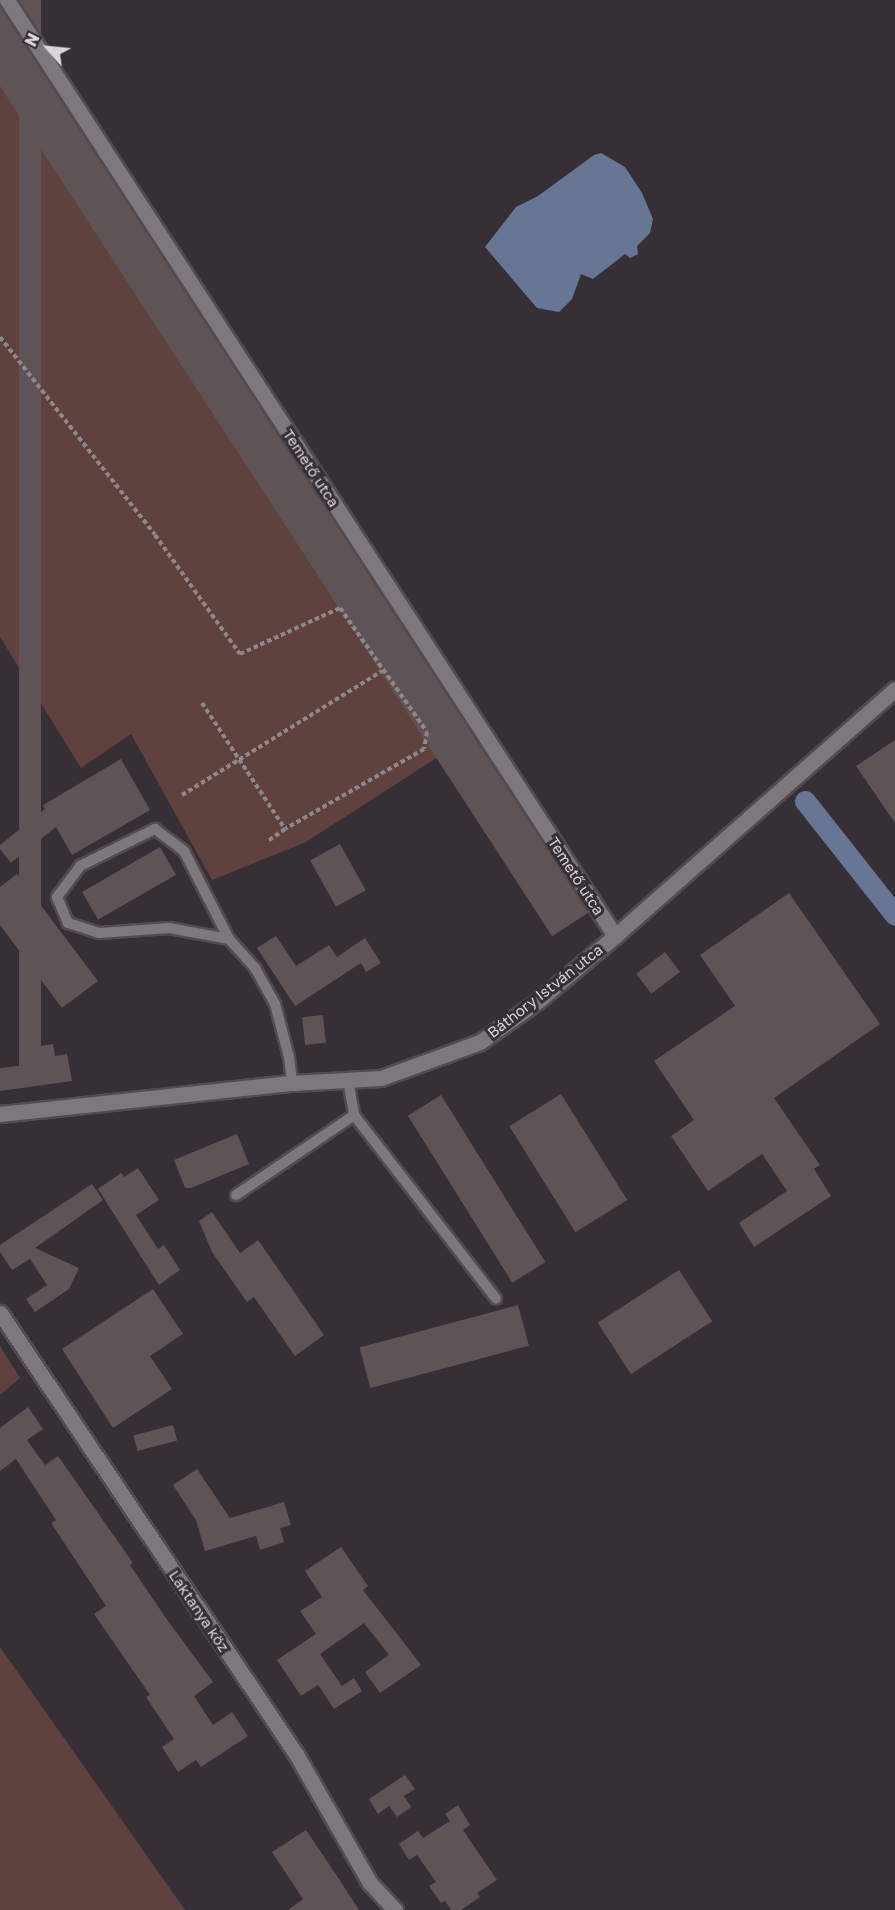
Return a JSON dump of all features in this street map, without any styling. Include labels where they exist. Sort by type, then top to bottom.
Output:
[{"type":"street","name":"Temető utca","points":[[7,0],[615,936]]},
{"type":"street","name":"Báthory István utca","points":[[0,1114],[292,1083],[381,1078],[480,1042],[538,1001],[615,936],[895,688]]},
{"type":"street","name":"Laktanya köz","points":[[0,1314],[296,1754],[370,1883],[395,1910]]},
{"type":"lane","points":[[229,939],[169,928],[99,933],[68,923],[57,897],[80,866],[155,829],[184,851],[229,939],[255,968],[275,1004],[289,1057],[292,1083]]},
{"type":"lane","points":[[348,1080],[354,1115],[496,1299]]},
{"type":"lane","points":[[236,1195],[354,1115]]},
{"type":"path","points":[[0,337],[155,535],[240,654],[340,608],[382,671],[428,732],[424,749],[268,841]]},
{"type":"path","points":[[182,795],[382,671]]},
{"type":"path","points":[[202,704],[285,829]]},
{"type":"shaded area","points":[[0,54],[452,748],[306,842],[212,880],[131,734],[81,768],[0,637]]},
{"type":"shaded area","points":[[0,1346],[20,1378],[0,1395]]},
{"type":"shaded area","points":[[0,1647],[185,1910],[0,1910]]},
{"type":"water","points":[[601,153],[625,167],[642,193],[653,219],[650,233],[637,246],[638,254],[630,258],[625,254],[593,279],[581,274],[572,299],[559,312],[537,308],[485,247],[516,207],[538,196],[594,155]]},
{"type":"building","points":[[19,0],[41,0],[41,1076],[19,1076]]},
{"type":"building","points":[[0,7],[588,913],[552,936],[0,86]]},
{"type":"building","points":[[895,740],[895,823],[856,766]]},
{"type":"building","points":[[121,759],[150,810],[72,855],[56,827],[11,863],[0,849],[0,845],[45,809],[43,805]]},
{"type":"building","points":[[340,844],[366,890],[336,907],[310,860]]},
{"type":"building","points":[[160,847],[176,875],[98,920],[82,892]]},
{"type":"building","points":[[17,874],[98,981],[62,1008],[0,925],[0,887]]},
{"type":"building","points":[[789,893],[880,1024],[774,1098],[820,1165],[814,1169],[831,1196],[754,1247],[739,1223],[787,1191],[762,1154],[708,1191],[671,1136],[694,1120],[654,1061],[735,1006],[700,955]]},
{"type":"building","points":[[276,936],[296,966],[329,945],[337,957],[365,938],[381,963],[366,972],[361,963],[295,1006],[257,948]]},
{"type":"building","points":[[665,952],[680,972],[651,994],[636,974]]},
{"type":"building","points":[[323,1015],[326,1043],[305,1045],[302,1017]]},
{"type":"building","points":[[53,1044],[55,1056],[67,1054],[72,1081],[0,1091],[0,1068],[27,1065],[26,1048]]},
{"type":"building","points":[[561,1094],[627,1200],[576,1232],[509,1126]]},
{"type":"building","points":[[441,1095],[545,1262],[512,1283],[408,1116]]},
{"type":"building","points":[[237,1134],[249,1164],[191,1188],[185,1188],[174,1160]]},
{"type":"building","points":[[138,1168],[159,1200],[136,1215],[158,1249],[164,1245],[180,1270],[159,1285],[98,1189],[121,1173],[124,1177]]},
{"type":"building","points":[[92,1184],[103,1200],[35,1248],[79,1268],[69,1289],[35,1312],[26,1299],[47,1285],[30,1259],[12,1270],[0,1252],[0,1245]]},
{"type":"building","points":[[212,1212],[240,1253],[258,1240],[324,1335],[295,1356],[254,1297],[247,1302],[212,1252],[199,1221]]},
{"type":"building","points":[[679,1270],[712,1321],[631,1374],[598,1323]]},
{"type":"building","points":[[153,1289],[183,1334],[150,1356],[172,1389],[113,1428],[62,1349]]},
{"type":"building","points":[[518,1305],[529,1346],[370,1388],[360,1347]]},
{"type":"building","points":[[28,1407],[43,1429],[27,1440],[45,1465],[58,1456],[133,1563],[130,1565],[168,1621],[213,1682],[194,1696],[213,1725],[232,1712],[248,1736],[201,1767],[196,1760],[178,1772],[162,1747],[174,1739],[146,1697],[150,1695],[94,1614],[106,1606],[51,1523],[56,1520],[16,1459],[0,1471],[0,1428]]},
{"type":"building","points":[[173,1425],[177,1440],[138,1451],[133,1436]]},
{"type":"building","points":[[197,1469],[230,1518],[284,1502],[291,1525],[280,1528],[284,1542],[260,1550],[256,1536],[205,1551],[196,1520],[173,1485]]},
{"type":"building","points":[[341,1547],[368,1586],[363,1590],[421,1665],[380,1693],[365,1672],[389,1655],[364,1623],[320,1654],[342,1686],[354,1678],[362,1691],[334,1709],[318,1685],[301,1696],[277,1660],[316,1634],[300,1611],[322,1597],[305,1571]]},
{"type":"building","points":[[405,1775],[415,1789],[404,1796],[411,1807],[397,1817],[389,1806],[378,1814],[369,1799]]},
{"type":"building","points":[[458,1805],[470,1825],[463,1830],[497,1880],[477,1893],[480,1897],[461,1910],[451,1910],[445,1901],[441,1903],[429,1886],[436,1882],[417,1855],[409,1860],[399,1844],[418,1831],[423,1838],[450,1821],[445,1814]]},
{"type":"building","points":[[306,1830],[359,1910],[288,1910],[303,1899],[272,1852]]},
{"type":"waterway","points":[[805,801],[895,915]]}]
